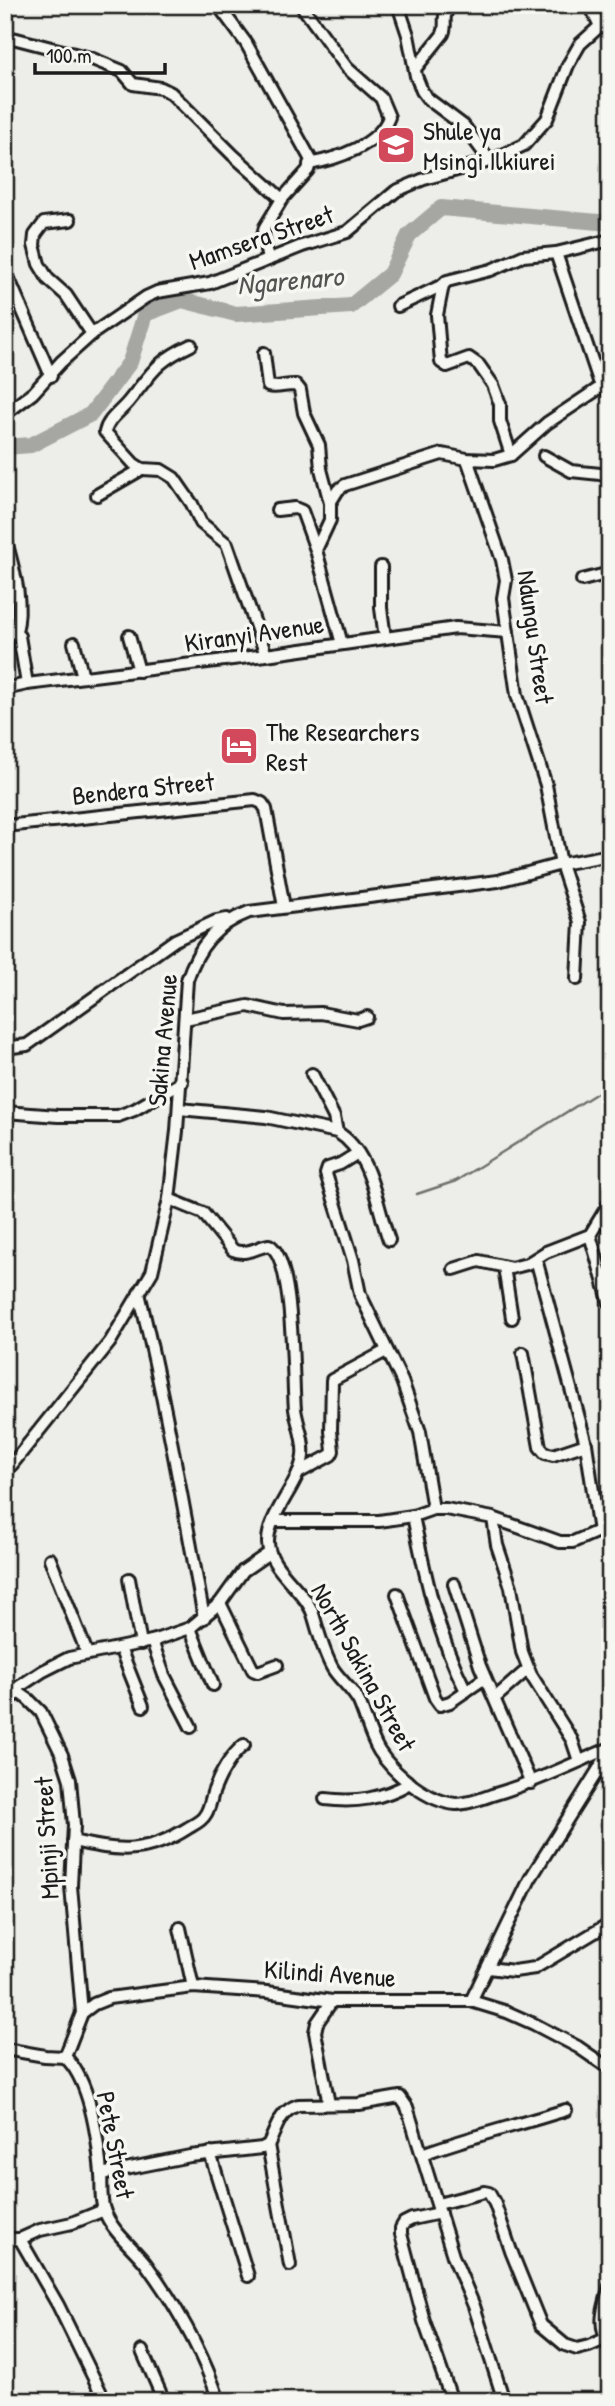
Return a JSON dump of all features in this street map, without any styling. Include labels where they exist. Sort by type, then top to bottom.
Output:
[{"type":"street","points":[[218,5],[246,43],[311,160],[308,170],[282,199],[265,227],[263,235],[268,260]]},
{"type":"street","points":[[301,5],[347,68],[381,98],[389,117],[376,134],[355,150],[309,164]]},
{"type":"street","points":[[398,5],[408,35],[418,83],[428,99],[464,126],[490,162]]},
{"type":"street","points":[[415,69],[443,34],[443,17],[450,5]]},
{"type":"street","points":[[590,5],[605,25]]},
{"type":"street","name":"Mamsera Street","points":[[5,414],[51,376],[61,362],[92,334],[124,310],[157,292],[210,282],[354,229],[387,197],[412,183],[490,162],[524,145],[547,120],[580,44],[605,25]]},
{"type":"street","points":[[5,36],[90,58],[122,71],[134,84],[161,88],[171,93],[282,199]]},
{"type":"street","points":[[71,220],[44,223],[35,235],[34,245],[44,273],[66,295],[92,334]]},
{"type":"street","points":[[398,306],[450,279],[491,270],[517,257],[556,253],[610,240]]},
{"type":"street","points":[[330,503],[338,491],[355,480],[371,478],[442,454],[467,459],[494,460],[511,455],[547,423],[606,384],[556,253]]},
{"type":"street","points":[[5,270],[51,376]]},
{"type":"street","points":[[443,285],[437,315],[439,356],[443,365],[447,366],[463,359],[473,360],[493,385],[500,404],[500,421],[511,455]]},
{"type":"street","points":[[191,345],[175,353],[146,375],[128,401],[106,424],[105,432],[134,464],[142,469],[161,470],[174,478],[201,523],[227,544],[266,655]]},
{"type":"street","points":[[264,353],[268,386],[271,388],[296,385],[300,390],[304,413],[318,445],[330,503],[330,520],[316,550]]},
{"type":"street","points":[[544,456],[571,471],[610,475]]},
{"type":"street","name":"Ndungu Street","points":[[467,459],[502,560],[506,580],[503,598],[517,695],[547,785],[561,864],[580,922],[577,979]]},
{"type":"street","points":[[97,495],[142,469]]},
{"type":"street","points":[[277,510],[295,508],[302,511],[316,550],[342,644]]},
{"type":"street","points":[[5,537],[17,583],[20,611],[16,632],[27,684]]},
{"type":"street","points":[[382,567],[381,608],[385,638]]},
{"type":"street","points":[[582,580],[610,573]]},
{"type":"street","points":[[5,626],[16,632]]},
{"type":"street","name":"Kiranyi Avenue","points":[[5,689],[456,628],[508,632]]},
{"type":"street","points":[[129,636],[139,671]]},
{"type":"street","points":[[74,643],[83,677]]},
{"type":"street","name":"Bendera Street","points":[[5,826],[255,800],[262,803],[266,809],[284,907]]},
{"type":"street","name":"Sakina Avenue","points":[[5,1473],[110,1342],[152,1272],[169,1199],[182,1082],[187,980],[202,945],[230,919],[249,912],[498,881],[561,864],[610,855]]},
{"type":"street","points":[[5,1048],[27,1045],[176,940],[216,921],[230,919]]},
{"type":"street","points":[[185,1019],[248,1006],[284,1014],[321,1013],[358,1020],[367,1017]]},
{"type":"street","points":[[312,1074],[334,1118],[337,1132]]},
{"type":"street","points":[[5,1112],[58,1116],[118,1116],[134,1110],[182,1082]]},
{"type":"street","points":[[178,1109],[266,1117],[337,1132],[344,1136],[358,1153],[375,1190],[389,1240]]},
{"type":"street","points":[[358,1153],[328,1168],[326,1174],[353,1261],[360,1294],[402,1381],[420,1432],[433,1509]]},
{"type":"street","points":[[5,1704],[12,1689],[69,1658],[146,1643],[190,1628],[204,1618],[243,1571],[269,1553],[268,1541],[274,1521],[298,1473],[303,1457],[303,1445],[295,1409],[289,1298],[279,1253],[270,1245],[249,1252],[233,1251],[203,1213],[169,1199]]},
{"type":"street","points":[[454,1269],[479,1261],[504,1267],[518,1267],[590,1235],[610,1202]]},
{"type":"street","points":[[590,1235],[610,1304]]},
{"type":"street","points":[[536,1259],[586,1444],[599,1532]]},
{"type":"street","points":[[504,1267],[512,1318]]},
{"type":"street","points":[[139,1293],[163,1390],[204,1618]]},
{"type":"street","points":[[298,1473],[331,1455],[333,1451],[330,1418],[332,1380],[387,1351]]},
{"type":"street","points":[[523,1353],[540,1447],[545,1453],[553,1454],[586,1444]]},
{"type":"street","points":[[274,1521],[379,1521],[413,1516],[433,1509],[446,1509],[494,1518],[560,1542],[573,1542],[610,1526]]},
{"type":"street","points":[[413,1516],[435,1617],[448,1654],[466,1691]]},
{"type":"street","points":[[494,1518],[497,1545],[511,1587],[522,1652],[528,1669],[572,1740],[579,1761]]},
{"type":"street","name":"North Sakina Street","points":[[269,1553],[311,1610],[326,1655],[335,1672],[359,1703],[380,1752],[410,1783],[443,1802],[459,1804],[531,1783],[610,1749]]},
{"type":"street","points":[[50,1559],[88,1653]]},
{"type":"street","points":[[129,1579],[146,1643],[191,1727]]},
{"type":"street","points":[[454,1584],[485,1678],[531,1783]]},
{"type":"street","points":[[397,1594],[435,1698],[440,1705],[450,1702],[485,1678]]},
{"type":"street","points":[[220,1602],[253,1670],[258,1672],[277,1665]]},
{"type":"street","points":[[190,1628],[213,1685]]},
{"type":"street","points":[[120,1648],[143,1706]]},
{"type":"street","points":[[495,1698],[528,1669]]},
{"type":"street","name":"Mpinji Street","points":[[12,1689],[29,1699],[41,1712],[62,1755],[70,1780],[73,1841],[71,1885],[82,2013]]},
{"type":"street","points":[[73,1841],[124,1850],[142,1849],[172,1838],[205,1816],[224,1770],[238,1749],[244,1745]]},
{"type":"street","points":[[471,2001],[530,1879],[610,1749]]},
{"type":"street","points":[[325,1799],[364,1800],[396,1791],[410,1783]]},
{"type":"street","points":[[488,1968],[514,1971],[535,1968],[610,1923]]},
{"type":"street","points":[[180,1927],[193,1987]]},
{"type":"street","name":"Kilindi Avenue","points":[[82,2013],[109,1998],[193,1987],[267,1992],[332,2001],[471,2001],[534,2024],[579,2047],[610,2069]]},
{"type":"street","points":[[329,2104],[315,2032],[317,2023],[332,2001]]},
{"type":"street","points":[[5,2049],[65,2057],[82,2013]]},
{"type":"street","name":"Pete Street","points":[[65,2057],[78,2075],[91,2113],[104,2210],[113,2227],[145,2262],[169,2297],[211,2378],[219,2401]]},
{"type":"street","points":[[290,2265],[268,2145],[276,2124],[292,2107],[359,2104],[400,2098],[407,2107],[453,2256],[474,2306],[504,2401]]},
{"type":"street","points":[[422,2154],[449,2143],[566,2110]]},
{"type":"street","points":[[101,2174],[210,2153],[252,2150],[268,2145]]},
{"type":"street","points":[[210,2153],[248,2276]]},
{"type":"street","points":[[452,2401],[424,2321],[401,2234],[401,2228],[408,2221],[484,2192],[489,2193],[493,2197],[511,2251],[541,2325],[565,2345],[577,2348],[608,2343],[601,2318],[610,2286]]},
{"type":"street","points":[[5,2239],[20,2239],[104,2210]]},
{"type":"street","points":[[20,2239],[58,2305],[105,2401]]},
{"type":"street","points":[[142,2351],[164,2401]]},
{"type":"waterway","name":"Ngarenaro","points":[[5,447],[31,445],[91,414],[130,362],[145,314],[182,300],[236,314],[351,306],[390,274],[409,235],[441,208],[610,223]]},
{"type":"waterway","points":[[417,1194],[456,1181],[610,1085]]},
{"type":"place","name":"Shule ya Msingi Ilkiurei","points":[[396,145]]},
{"type":"place","name":"The Researchers Rest","points":[[239,746]]}]
